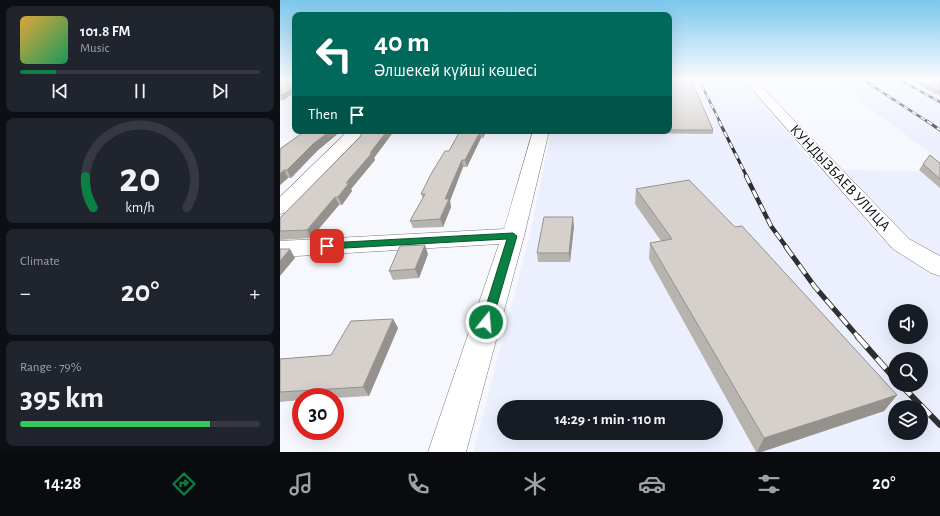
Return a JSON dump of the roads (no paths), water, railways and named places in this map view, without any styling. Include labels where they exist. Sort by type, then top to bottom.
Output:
[{"type":"street","name":"КУНДЫЗБАЕВ УЛИЦА","points":[[768,100],[901,244],[940,267]]},
{"type":"street","points":[[280,208],[354,134]]},
{"type":"street","points":[[447,452],[513,236],[540,134]]},
{"type":"street","points":[[280,249],[513,236]]},
{"type":"railway","points":[[709,100],[720,122]]},
{"type":"railway","points":[[894,100],[928,122]]},
{"type":"railway","points":[[719,121],[747,177]]},
{"type":"railway","points":[[927,121],[940,130]]},
{"type":"railway","points":[[746,176],[771,226],[787,248]]},
{"type":"railway","points":[[786,247],[815,287],[859,338]]},
{"type":"railway","points":[[858,337],[888,371]]},
{"type":"railway","points":[[908,392],[940,425]]}]
